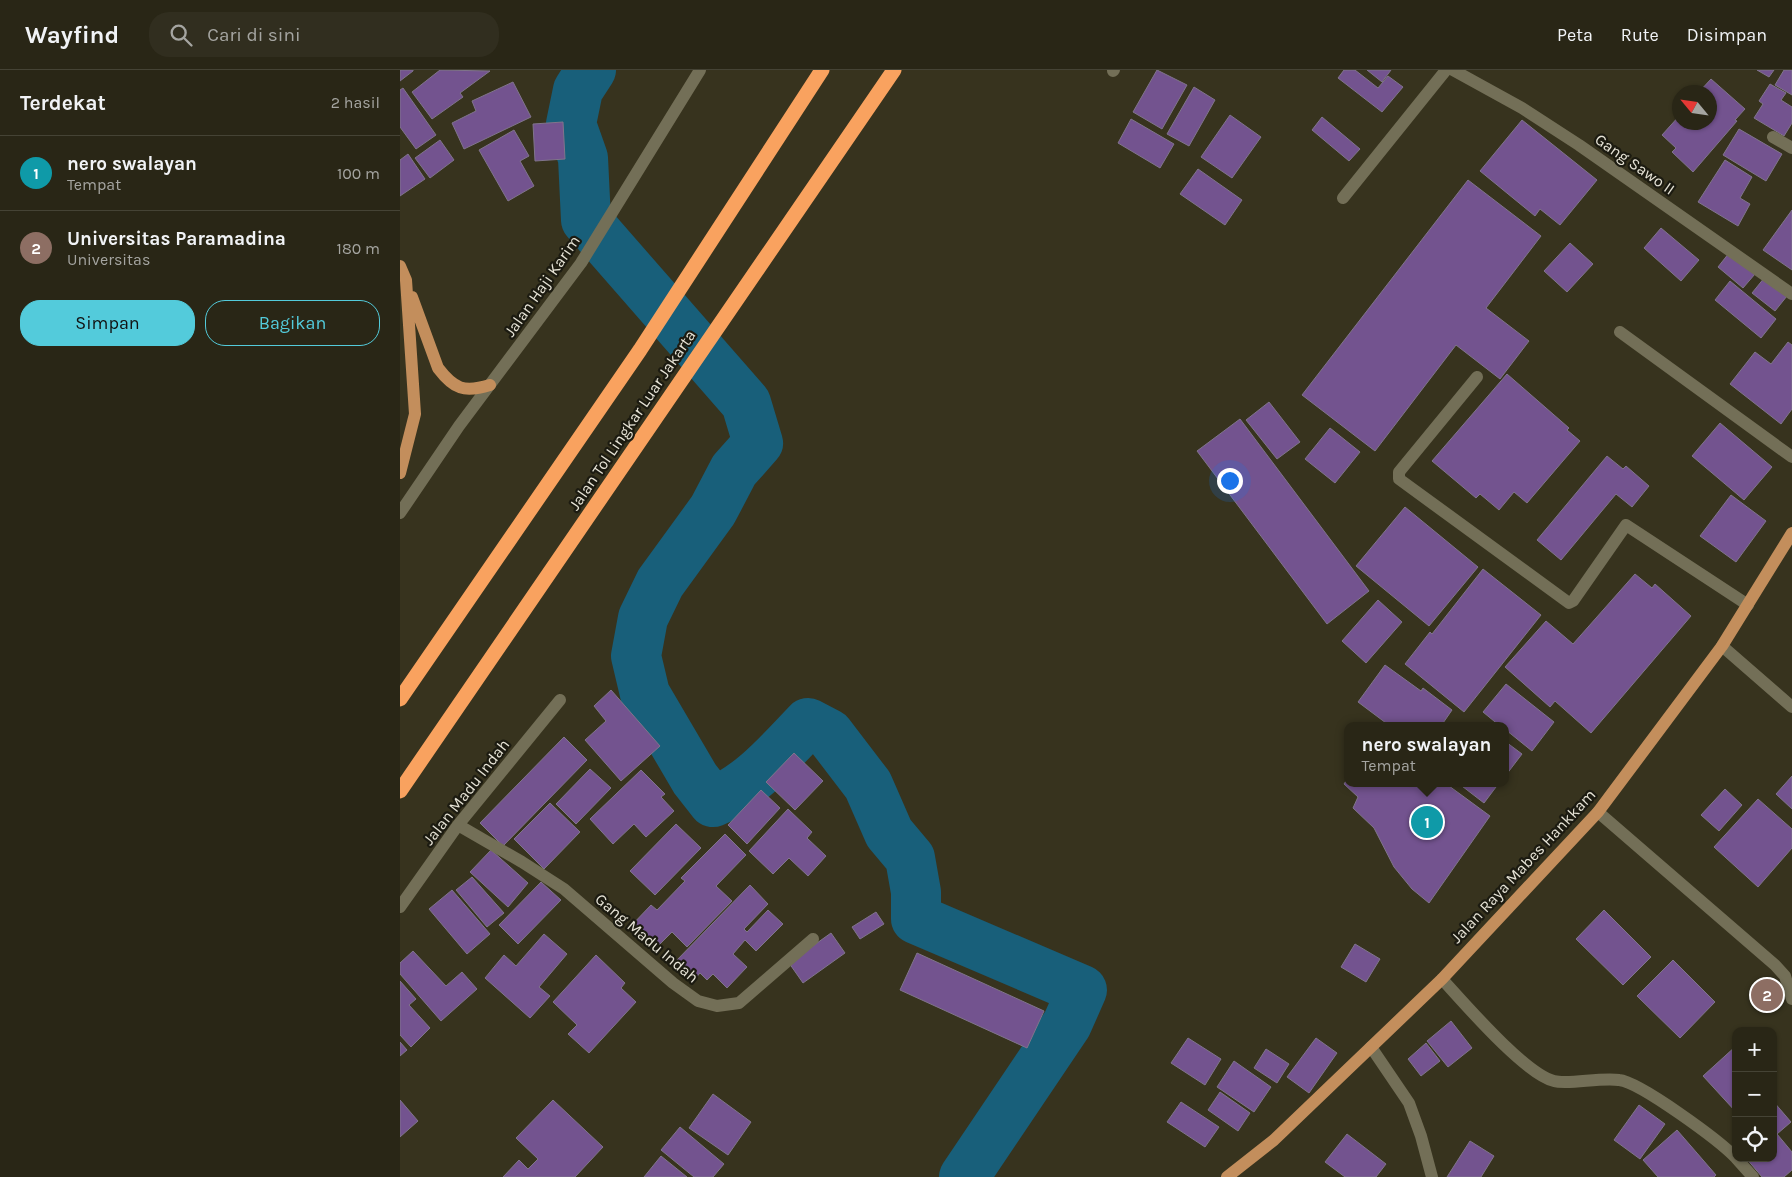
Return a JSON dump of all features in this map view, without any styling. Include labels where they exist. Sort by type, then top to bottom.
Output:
[{"type":"highway","name":"Jalan Tol Lingkar Luar Jakarta","points":[[400,699],[640,350],[822,70]]},
{"type":"highway","name":"Jalan Tol Lingkar Luar Jakarta","points":[[400,791],[674,388],[894,70]]},
{"type":"main road","points":[[400,266],[438,368],[445,378],[465,390],[490,385]]},
{"type":"main road","points":[[400,472],[415,414],[406,280]]},
{"type":"main road","name":"Jalan Raya Mabes Hankkam","points":[[1227,1177],[1274,1140],[1442,979],[1598,812],[1722,646],[1792,532]]},
{"type":"street","name":"Jalan Haji Karim","points":[[400,513],[459,426],[581,263],[621,195],[700,70]]},
{"type":"street","points":[[1344,198],[1446,70]]},
{"type":"street","name":"Gang Sawo II","points":[[1453,70],[1522,108],[1579,145],[1792,294]]},
{"type":"street","points":[[1773,137],[1792,148]]},
{"type":"street","points":[[1620,332],[1792,457]]},
{"type":"street","points":[[1477,377],[1399,472],[1399,479],[1566,602],[1573,601],[1626,525],[1748,605]]},
{"type":"street","points":[[1722,646],[1792,707]]},
{"type":"street","name":"Jalan Madu Indah","points":[[400,907],[458,825],[560,700]]},
{"type":"street","points":[[1598,812],[1776,965],[1785,976],[1792,999]]},
{"type":"street","name":"Gang Madu Indah","points":[[458,825],[564,889],[673,983],[698,1001],[717,1006],[739,1003],[813,939]]},
{"type":"street","points":[[1442,979],[1506,1046],[1537,1073],[1555,1081],[1621,1080],[1651,1095],[1691,1121],[1732,1155]]},
{"type":"street","points":[[1371,1047],[1409,1103],[1421,1136],[1432,1177]]},
{"type":"street","points":[[1740,1162],[1753,1177]]},
{"type":"building","points":[[400,70],[413,70],[413,71],[400,81]]},
{"type":"building","points":[[440,70],[490,71],[460,93],[463,97],[432,119],[412,92]]},
{"type":"building","points":[[1157,70],[1187,85],[1162,129],[1133,112]]},
{"type":"building","points":[[1344,70],[1355,70],[1378,88],[1388,76],[1403,87],[1382,112],[1338,78]]},
{"type":"building","points":[[1367,70],[1391,70],[1382,82]]},
{"type":"building","points":[[1757,70],[1774,70],[1769,77]]},
{"type":"building","points":[[1784,70],[1792,70],[1792,95],[1775,85]]},
{"type":"building","points":[[1711,79],[1745,109],[1693,172],[1672,152],[1676,148],[1662,135],[1672,124],[1672,130],[1717,130],[1717,85],[1705,85]]},
{"type":"building","points":[[513,82],[531,117],[464,149],[452,123],[476,111],[472,101]]},
{"type":"building","points":[[1770,84],[1786,93],[1781,100],[1792,107],[1792,123],[1784,136],[1754,118],[1763,104],[1759,101]]},
{"type":"building","points":[[1194,87],[1215,100],[1189,146],[1167,134]]},
{"type":"building","points":[[403,88],[436,135],[416,149],[400,127],[400,90]]},
{"type":"building","points":[[1230,115],[1261,137],[1232,178],[1201,157]]},
{"type":"building","points":[[1322,117],[1360,149],[1349,161],[1312,130]]},
{"type":"building","points":[[1131,119],[1174,144],[1160,168],[1118,143]]},
{"type":"building","points":[[1522,120],[1597,180],[1560,225],[1540,209],[1535,216],[1480,171]]},
{"type":"building","points":[[563,122],[565,159],[535,161],[533,124]]},
{"type":"building","points":[[1739,129],[1782,154],[1766,181],[1723,155]]},
{"type":"building","points":[[514,130],[529,156],[520,161],[534,186],[508,201],[479,150]]},
{"type":"building","points":[[440,140],[454,160],[430,178],[415,158]]},
{"type":"building","points":[[408,154],[425,179],[400,196],[400,160]]},
{"type":"building","points":[[1725,160],[1752,177],[1740,198],[1750,204],[1738,226],[1698,202]]},
{"type":"building","points":[[1198,169],[1242,200],[1225,225],[1180,194]]},
{"type":"building","points":[[1468,180],[1541,236],[1486,308],[1529,341],[1500,379],[1456,345],[1375,451],[1302,395]]},
{"type":"building","points":[[1792,210],[1792,270],[1763,250]]},
{"type":"building","points":[[1661,228],[1699,260],[1681,281],[1644,248]]},
{"type":"building","points":[[1570,243],[1593,264],[1567,292],[1544,271]]},
{"type":"building","points":[[1729,253],[1755,274],[1743,288],[1718,267]]},
{"type":"building","points":[[1765,277],[1787,296],[1775,311],[1752,293]]},
{"type":"building","points":[[1730,281],[1776,319],[1761,338],[1715,300]]},
{"type":"building","points":[[1788,342],[1792,345],[1792,409],[1781,424],[1730,384],[1755,352],[1771,364]]},
{"type":"building","points":[[1507,374],[1569,428],[1567,430],[1580,441],[1527,503],[1514,492],[1499,510],[1480,494],[1476,498],[1432,461]]},
{"type":"building","points":[[1269,402],[1300,442],[1277,459],[1246,420]]},
{"type":"building","points":[[1240,419],[1369,591],[1327,624],[1197,451]]},
{"type":"building","points":[[1720,423],[1772,467],[1744,500],[1692,456]]},
{"type":"building","points":[[1330,428],[1360,452],[1335,483],[1305,459]]},
{"type":"building","points":[[1607,456],[1623,469],[1626,466],[1649,486],[1632,507],[1616,494],[1561,560],[1537,540]]},
{"type":"building","points":[[1731,495],[1766,521],[1736,562],[1700,536]]},
{"type":"building","points":[[1405,507],[1478,567],[1429,626],[1356,566]]},
{"type":"building","points":[[1483,569],[1541,615],[1464,712],[1405,664],[1430,632],[1432,634]]},
{"type":"building","points":[[1635,574],[1652,588],[1655,584],[1691,616],[1591,733],[1555,701],[1550,707],[1505,667],[1546,621],[1573,644]]},
{"type":"building","points":[[1378,600],[1402,622],[1366,663],[1342,641]]},
{"type":"building","points":[[1385,665],[1421,691],[1423,688],[1452,710],[1444,722],[1385,722],[1358,702]]},
{"type":"building","points":[[1506,684],[1554,722],[1532,751],[1509,732],[1509,722],[1495,722],[1483,712]]},
{"type":"building","points":[[611,690],[660,746],[621,781],[585,740],[606,721],[594,706]]},
{"type":"building","points":[[564,737],[587,760],[503,846],[480,823]]},
{"type":"building","points":[[1509,744],[1522,754],[1509,771]]},
{"type":"building","points":[[794,753],[823,781],[795,810],[766,782]]},
{"type":"building","points":[[590,769],[611,788],[576,824],[556,804]]},
{"type":"building","points":[[641,770],[665,794],[661,797],[674,811],[646,837],[634,824],[613,844],[590,819]]},
{"type":"building","points":[[1792,776],[1792,809],[1776,794]]},
{"type":"building","points":[[1347,787],[1450,787],[1490,816],[1429,903],[1412,889],[1394,867],[1374,828],[1353,808],[1358,797]]},
{"type":"building","points":[[1463,787],[1496,787],[1484,803]]},
{"type":"building","points":[[1725,789],[1742,805],[1719,831],[1701,815]]},
{"type":"building","points":[[761,790],[780,808],[747,844],[728,825]]},
{"type":"building","points":[[1758,799],[1792,829],[1792,848],[1758,887],[1714,847]]},
{"type":"building","points":[[550,803],[580,832],[544,869],[514,839]]},
{"type":"building","points":[[788,809],[812,832],[807,838],[826,856],[808,876],[789,858],[773,874],[749,851]]},
{"type":"building","points":[[676,824],[701,848],[655,895],[630,871]]},
{"type":"building","points":[[725,834],[746,855],[716,886],[732,901],[687,947],[672,932],[653,951],[630,927],[651,905],[657,910],[685,881],[681,878]]},
{"type":"building","points":[[491,850],[528,883],[508,907],[470,872]]},
{"type":"building","points":[[472,877],[504,913],[487,927],[456,890]]},
{"type":"building","points":[[541,882],[561,900],[518,944],[499,925]]},
{"type":"building","points":[[750,885],[768,904],[744,929],[747,932],[768,910],[783,924],[756,951],[745,940],[733,954],[747,967],[727,988],[713,974],[707,980],[700,973],[694,980],[675,962]]},
{"type":"building","points":[[452,890],[490,934],[467,954],[429,909]]},
{"type":"building","points":[[1604,910],[1651,957],[1623,985],[1576,939]]},
{"type":"building","points":[[876,912],[884,924],[860,939],[852,927]]},
{"type":"building","points":[[831,933],[845,953],[803,983],[789,963]]},
{"type":"building","points":[[544,934],[567,954],[539,987],[550,996],[530,1018],[485,978],[504,955],[516,966]]},
{"type":"building","points":[[1355,944],[1380,959],[1366,982],[1341,967]]},
{"type":"building","points":[[413,951],[446,986],[462,972],[477,989],[441,1021],[400,974],[400,963]]},
{"type":"building","points":[[917,953],[1044,1011],[1027,1048],[900,990]]},
{"type":"building","points":[[596,955],[625,983],[621,988],[636,1002],[589,1053],[568,1034],[577,1025],[553,1002]]},
{"type":"building","points":[[1673,960],[1715,1002],[1680,1038],[1637,996]]},
{"type":"building","points":[[400,981],[416,999],[409,1005],[430,1028],[411,1047],[400,1035]]},
{"type":"building","points":[[1451,1021],[1472,1048],[1448,1067],[1427,1041]]},
{"type":"building","points":[[1188,1038],[1221,1059],[1205,1085],[1171,1063]]},
{"type":"building","points":[[1316,1038],[1337,1053],[1309,1093],[1287,1077]]},
{"type":"building","points":[[400,1042],[407,1050],[400,1056]]},
{"type":"building","points":[[1426,1043],[1440,1061],[1421,1076],[1408,1059]]},
{"type":"building","points":[[1266,1049],[1289,1064],[1277,1083],[1254,1068]]},
{"type":"building","points":[[1732,1050],[1732,1108],[1703,1076]]},
{"type":"building","points":[[1234,1061],[1271,1087],[1254,1112],[1217,1087]]},
{"type":"building","points":[[1220,1092],[1250,1113],[1238,1131],[1208,1110]]},
{"type":"building","points":[[713,1094],[751,1122],[728,1155],[689,1128]]},
{"type":"building","points":[[400,1100],[418,1121],[400,1137]]},
{"type":"building","points":[[553,1100],[603,1147],[575,1177],[503,1177],[519,1160],[528,1169],[538,1159],[516,1138]]},
{"type":"building","points":[[1181,1102],[1219,1127],[1205,1147],[1167,1122]]},
{"type":"building","points":[[1639,1105],[1665,1124],[1640,1159],[1614,1140]]},
{"type":"building","points":[[1777,1106],[1791,1122],[1777,1134]]},
{"type":"building","points":[[680,1127],[724,1164],[713,1177],[694,1177],[661,1150]]},
{"type":"building","points":[[1677,1130],[1716,1175],[1714,1177],[1658,1177],[1643,1160]]},
{"type":"building","points":[[1347,1134],[1386,1164],[1376,1177],[1345,1177],[1325,1162]]},
{"type":"building","points":[[1777,1134],[1792,1152],[1792,1170],[1784,1177],[1762,1177],[1749,1162],[1777,1162]]},
{"type":"building","points":[[1470,1141],[1494,1156],[1481,1177],[1447,1177]]},
{"type":"building","points":[[661,1156],[687,1177],[644,1177]]},
{"type":"waterway","points":[[591,70],[578,90],[571,124],[583,158],[586,220],[746,403],[758,443],[734,470],[713,510],[660,583],[643,618],[636,656],[645,694],[695,779],[713,802],[753,778],[808,723],[829,734],[868,785],[889,833],[910,858],[916,892],[916,919],[1082,990],[1067,1024],[964,1177]]},
{"type":"place","name":"nero swalayan","points":[[1427,822]]},
{"type":"place","name":"Universitas Paramadina","points":[[1767,995]]}]
